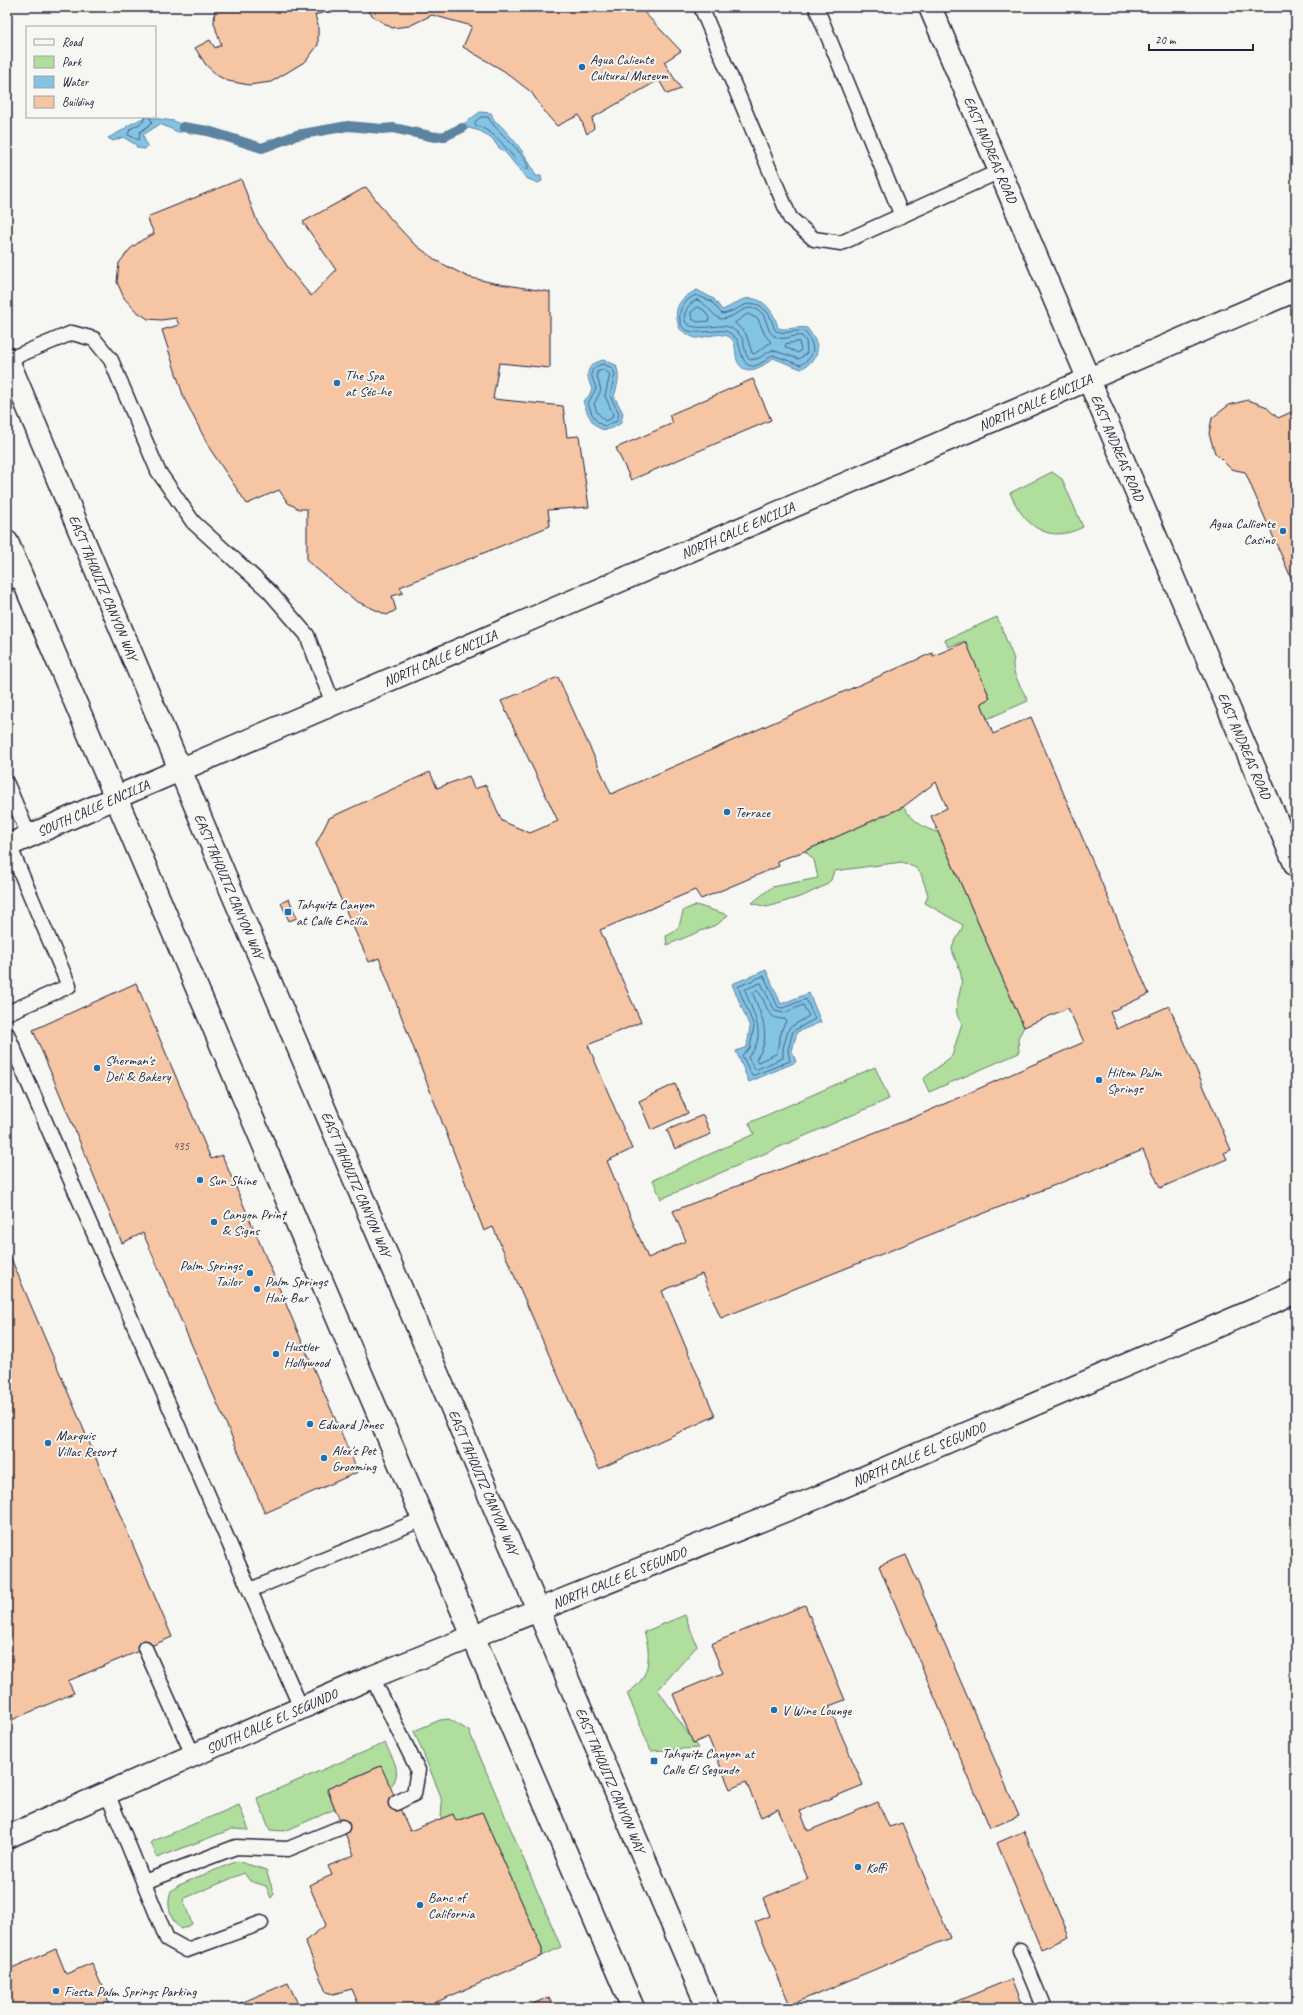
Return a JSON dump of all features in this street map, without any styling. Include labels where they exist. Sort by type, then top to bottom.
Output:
[{"type":"street","name":"EAST ANDREAS ROAD","points":[[930,7],[1296,866]]},
{"type":"street","name":"NORTH CALLE ENCILIA","points":[[180,770],[1090,380],[1296,290]]},
{"type":"street","name":"EAST TAHQUITZ CANYON WAY","points":[[7,359],[180,770],[708,2008]]},
{"type":"street","points":[[7,542],[14,580],[116,796],[423,1519],[633,2008]]},
{"type":"street","name":"SOUTH CALLE ENCILIA","points":[[8,845],[116,796],[180,770]]},
{"type":"street","name":"NORTH CALLE EL SEGUNDO","points":[[538,1610],[821,1496],[1296,1292]]},
{"type":"street","name":"SOUTH CALLE EL SEGUNDO","points":[[7,1837],[372,1677],[538,1610]]},
{"type":"lane","points":[[701,7],[790,218],[814,239],[840,243],[1000,171]]},
{"type":"lane","points":[[816,7],[902,216]]},
{"type":"lane","points":[[7,359],[72,333],[94,338],[111,360],[158,471],[193,522],[269,591],[307,635],[334,704]]},
{"type":"lane","points":[[7,784],[29,836]]},
{"type":"lane","points":[[7,1013],[69,986],[8,845]]},
{"type":"lane","points":[[7,1034],[301,1708]]},
{"type":"lane","points":[[250,1590],[423,1519]]},
{"type":"lane","points":[[145,1648],[193,1755]]},
{"type":"lane","points":[[372,1677],[418,1770],[414,1794],[396,1803]]},
{"type":"lane","points":[[107,1793],[167,1939],[187,1950],[261,1923]]},
{"type":"lane","points":[[144,1882],[236,1847],[288,1849],[342,1827]]},
{"type":"lane","points":[[1020,1950],[1044,2008]]},
{"type":"green space","points":[[1052,472],[1062,479],[1083,527],[1059,534],[1048,533],[1030,523],[1022,515],[1016,505],[1010,493]]},
{"type":"green space","points":[[997,617],[1014,659],[1013,669],[1028,701],[987,719],[981,703],[990,698],[965,641],[948,647],[945,640]]},
{"type":"green space","points":[[903,807],[918,823],[927,829],[938,832],[1024,1027],[1018,1038],[1019,1053],[929,1092],[923,1079],[952,1056],[962,1023],[958,1018],[957,1012],[961,988],[961,975],[952,948],[963,925],[925,903],[928,895],[921,874],[916,868],[902,862],[834,871],[831,880],[824,886],[803,896],[767,907],[752,903],[772,887],[818,878],[814,860],[805,851]]},
{"type":"green space","points":[[696,905],[728,915],[718,924],[667,945],[666,936],[678,928],[684,910]]},
{"type":"green space","points":[[875,1067],[889,1099],[661,1199],[653,1180],[754,1134],[749,1123]]},
{"type":"green space","points":[[685,1615],[697,1646],[658,1690],[698,1748],[651,1751],[627,1693],[635,1688],[645,1674],[648,1649],[644,1632]]},
{"type":"green space","points":[[449,1719],[469,1731],[561,1947],[542,1956],[542,1948],[482,1812],[456,1821],[453,1815],[441,1819],[442,1803],[440,1794],[414,1731],[440,1720]]},
{"type":"green space","points":[[385,1743],[396,1770],[396,1776],[390,1787],[380,1766],[327,1789],[335,1809],[285,1831],[270,1830],[257,1798]]},
{"type":"green space","points":[[239,1805],[249,1830],[232,1829],[157,1858],[151,1842]]},
{"type":"green space","points":[[237,1861],[266,1870],[274,1894],[271,1898],[266,1886],[250,1881],[244,1873],[183,1899],[192,1924],[181,1929],[177,1926],[174,1922],[169,1907],[171,1891],[179,1885]]},
{"type":"water","points":[[480,112],[491,113],[495,123],[497,122],[514,141],[524,154],[536,176],[541,176],[542,181],[538,183],[526,178],[505,152],[498,147],[492,138],[480,131],[469,128],[464,130],[461,126]]},
{"type":"water","points":[[143,118],[174,121],[180,124],[184,122],[186,124],[182,132],[178,132],[160,124],[143,135],[147,146],[145,149],[137,148],[136,145],[123,137],[113,141],[108,138],[125,129],[127,126]]},
{"type":"water","points":[[697,290],[714,299],[722,310],[745,299],[751,298],[763,302],[771,311],[778,328],[807,328],[812,334],[817,346],[816,356],[808,365],[801,369],[773,358],[760,367],[749,370],[744,369],[740,366],[737,360],[735,345],[732,339],[724,335],[696,338],[680,329],[677,316],[678,305],[690,293]]},
{"type":"water","points":[[603,360],[616,365],[618,380],[614,396],[623,413],[621,423],[606,430],[596,426],[592,421],[583,401],[589,396],[592,389],[588,378],[588,370],[593,364]]},
{"type":"water","points":[[766,970],[781,1004],[809,993],[821,1022],[797,1032],[792,1051],[796,1062],[749,1082],[736,1051],[747,1047],[750,1027],[732,984]]},
{"type":"building","points":[[215,7],[342,7],[315,15],[318,25],[318,45],[306,61],[271,82],[249,85],[228,81],[218,76],[206,65],[195,48],[210,40],[215,48],[221,45],[214,23]]},
{"type":"building","name":"Agua Caliente Cultural Museum","points":[[364,7],[643,7],[641,9],[681,51],[664,62],[681,89],[667,94],[659,80],[592,118],[594,128],[587,134],[579,115],[557,126],[531,92],[504,71],[463,47],[472,26],[432,15],[409,26],[392,28],[374,17]]},
{"type":"building","name":"The Spa at Séc-he","points":[[241,179],[257,221],[289,269],[311,296],[336,270],[303,222],[366,187],[390,218],[413,243],[437,261],[468,277],[494,283],[550,292],[550,368],[499,363],[493,399],[563,406],[567,437],[579,436],[589,507],[548,510],[550,526],[400,587],[403,593],[392,596],[396,610],[387,615],[356,601],[307,561],[307,509],[299,509],[288,503],[279,490],[247,504],[210,449],[184,398],[162,330],[179,325],[176,318],[161,320],[148,319],[136,311],[124,298],[117,282],[119,263],[130,249],[142,240],[154,234],[147,217]]},
{"type":"building","points":[[753,379],[771,420],[631,480],[616,448],[673,423],[669,415]]},
{"type":"building","name":"Agua Calliente Casino","points":[[1248,400],[1265,406],[1278,418],[1296,410],[1296,589],[1245,472],[1231,469],[1215,453],[1209,434],[1212,418],[1229,405]]},
{"type":"building","name":"Hilton Palm Springs","points":[[966,642],[990,698],[981,703],[993,734],[1031,717],[1149,994],[1110,1012],[1117,1029],[1169,1006],[1231,1150],[1224,1153],[1227,1159],[1160,1188],[1143,1150],[721,1318],[702,1274],[662,1291],[715,1416],[599,1469],[493,1227],[484,1231],[379,958],[369,962],[316,844],[329,818],[430,772],[437,788],[469,776],[474,789],[486,785],[502,821],[530,833],[558,821],[501,701],[558,677],[611,794],[932,653],[933,656]],"holes":[[[936,782],[947,808],[931,816],[1024,1027],[1068,1008],[1084,1042],[917,1116],[673,1211],[686,1241],[648,1258],[607,1161],[632,1149],[588,1045],[641,1022],[600,930],[695,890],[701,899],[779,866],[777,861],[805,851],[903,807]]]},
{"type":"building","points":[[289,899],[297,918],[289,921],[281,903]]},
{"type":"building","points":[[136,983],[211,1159],[222,1155],[358,1472],[265,1513],[143,1233],[122,1243],[33,1030]]},
{"type":"building","points":[[675,1084],[688,1113],[651,1130],[639,1101]]},
{"type":"building","points":[[703,1115],[711,1134],[675,1149],[667,1130]]},
{"type":"building","name":"Marquis Villas Resort","points":[[7,1249],[172,1637],[68,1681],[74,1693],[7,1722]]},
{"type":"building","points":[[906,1555],[1019,1816],[990,1828],[879,1566]]},
{"type":"building","points":[[805,1605],[845,1700],[829,1706],[863,1785],[800,1811],[808,1831],[878,1802],[889,1827],[902,1823],[950,1938],[790,2005],[755,1922],[770,1916],[763,1898],[808,1879],[778,1809],[761,1817],[746,1782],[730,1789],[708,1737],[693,1743],[673,1694],[723,1673],[711,1644]]},
{"type":"building","name":"Banc of California","points":[[381,1766],[410,1831],[453,1814],[456,1821],[482,1812],[542,1948],[542,1956],[423,2008],[360,2008],[352,1989],[333,1994],[326,1992],[305,1941],[326,1925],[309,1885],[332,1875],[328,1866],[354,1855],[327,1789]]},
{"type":"building","points":[[1024,1831],[1069,1937],[1041,1949],[997,1843]]},
{"type":"building","name":"Fiesta Palm Springs Parking","points":[[56,1949],[66,1974],[92,1963],[111,2008],[7,2008],[7,1970]]},
{"type":"building","points":[[1011,1979],[1021,2004],[1012,2008],[940,2008]]},
{"type":"building","points":[[288,1983],[300,2008],[229,2008]]},
{"type":"building","points":[[549,1997],[554,2008],[523,2008]]},
{"type":"waterway","points":[[183,127],[208,131],[262,148],[297,135],[348,126],[382,129],[393,128],[435,137],[445,136],[462,128]]},
{"type":"place","name":"Agua Caliente Cultural Museum","points":[[582,67]]},
{"type":"place","name":"The Spa at Séc-he","points":[[337,383]]},
{"type":"place","name":"Agua Calliente Casino","points":[[1283,531]]},
{"type":"place","name":"Terrace","points":[[727,812]]},
{"type":"place","name":"Tahquitz Canyon at Calle Encilia","points":[[288,912]]},
{"type":"place","name":"Sherman's Deli & Bakery","points":[[97,1068]]},
{"type":"place","name":"Hilton Palm Springs","points":[[1099,1080]]},
{"type":"place","name":"Sun Shine","points":[[200,1180]]},
{"type":"place","name":"Canyon Print & Signs","points":[[214,1222]]},
{"type":"place","name":"Palm Springs Tailor","points":[[250,1273]]},
{"type":"place","name":"Palm Springs Hair Bar","points":[[257,1289]]},
{"type":"place","name":"Hustler Hollywood","points":[[276,1354]]},
{"type":"place","name":"Edward Jones","points":[[310,1424]]},
{"type":"place","name":"Marquis Villas Resort","points":[[48,1443]]},
{"type":"place","name":"Alex's Pet Grooming","points":[[324,1458]]},
{"type":"place","name":"V Wine Lounge","points":[[774,1710]]},
{"type":"place","name":"Tahquitz Canyon at Calle El Segundo","points":[[654,1761]]},
{"type":"place","name":"Koffi","points":[[858,1867]]},
{"type":"place","name":"Banc of California","points":[[420,1905]]},
{"type":"place","name":"Fiesta Palm Springs Parking","points":[[56,1991]]}]
